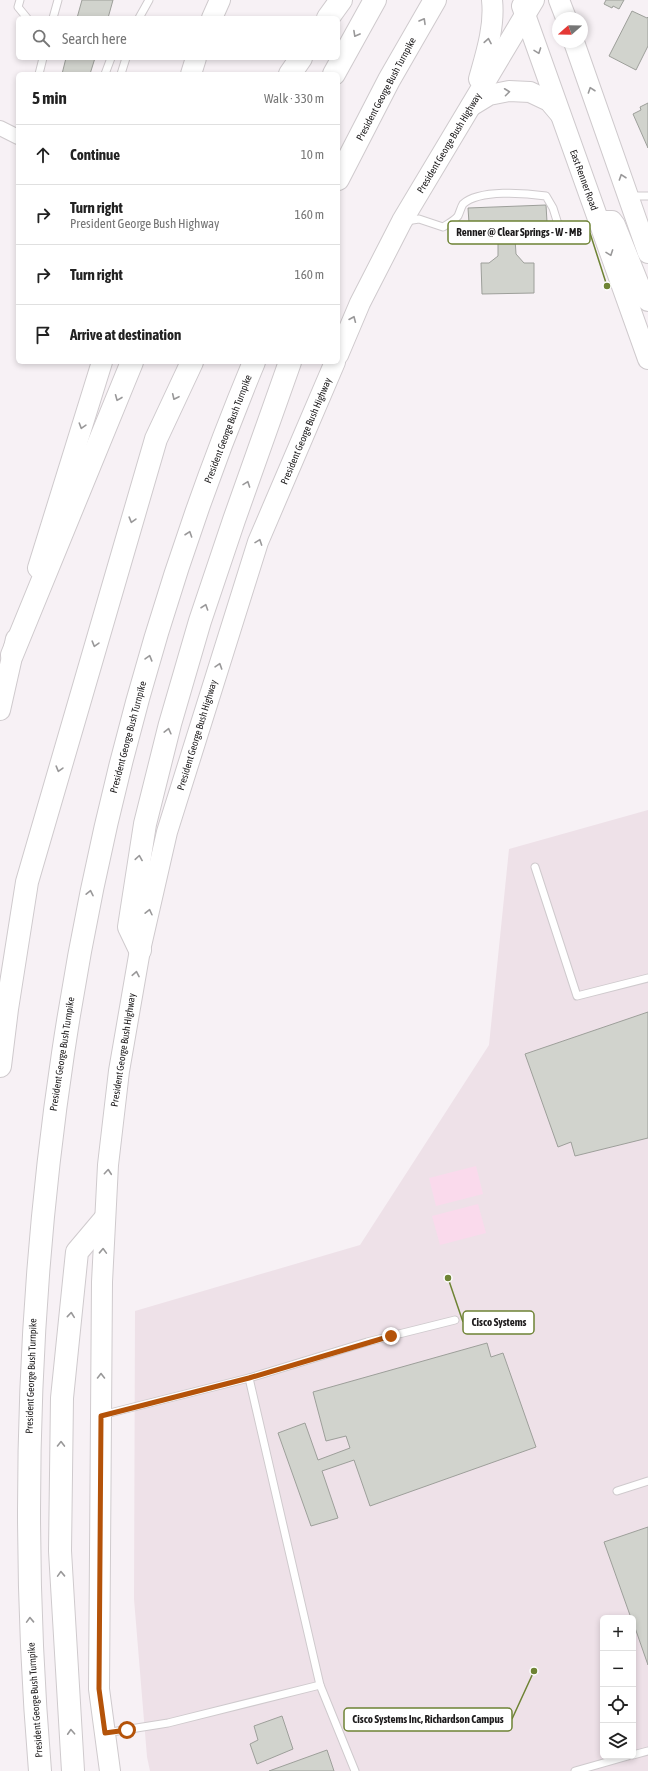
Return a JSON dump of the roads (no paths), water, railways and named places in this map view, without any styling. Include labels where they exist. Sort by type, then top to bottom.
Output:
[{"type":"highway","points":[[329,16],[341,0]]},
{"type":"highway","points":[[335,72],[375,0]]},
{"type":"highway","name":"President George Bush Turnpike","points":[[340,175],[386,87],[435,0]]},
{"type":"highway","points":[[291,72],[300,60]]},
{"type":"highway","points":[[12,655],[131,364]]},
{"type":"highway","points":[[0,1066],[8,1002],[27,882],[156,439],[191,364]]},
{"type":"highway","name":"President George Bush Turnpike","points":[[40,1771],[30,1622],[27,1529],[28,1436],[31,1343],[38,1246],[60,1059],[76,965],[94,874],[115,782],[140,690],[184,547],[216,459],[253,364]]},
{"type":"highway","points":[[140,950],[129,927],[145,824],[170,724],[207,599],[289,364]]},
{"type":"highway","points":[[73,1771],[62,1593],[60,1492],[62,1398],[77,1252],[104,1220]]},
{"type":"main road","points":[[213,16],[220,0]]},
{"type":"main road","points":[[471,106],[485,58],[492,22],[492,0]]},
{"type":"main road","points":[[559,0],[564,12]]},
{"type":"main road","name":"President George Bush Highway","points":[[340,350],[360,303],[402,222],[471,106],[526,5]]},
{"type":"main road","name":"East Renner Road","points":[[526,5],[561,115],[648,359]]},
{"type":"main road","points":[[576,48],[638,196],[640,220],[648,254]]},
{"type":"main road","points":[[192,72],[195,60]]},
{"type":"main road","points":[[471,106],[489,95],[509,91],[530,92],[549,101],[561,115]]},
{"type":"main road","points":[[599,222],[612,221],[615,225],[644,297],[648,301]]},
{"type":"main road","points":[[0,710],[12,655],[101,364]]},
{"type":"main road","name":"President George Bush Highway","points":[[110,1771],[99,1689],[101,1290],[104,1220],[118,1079],[140,950],[167,832],[258,542],[334,364]]},
{"type":"street","points":[[0,128],[16,136]]},
{"type":"lane","points":[[20,0],[18,6],[26,16]]},
{"type":"lane","points":[[54,16],[58,0]]},
{"type":"lane","points":[[140,16],[148,0]]},
{"type":"lane","points":[[40,72],[42,60]]},
{"type":"lane","points":[[106,72],[110,60]]},
{"type":"lane","points":[[122,72],[125,60]]},
{"type":"lane","points":[[402,222],[419,219],[443,227],[458,216],[463,204],[476,197],[498,193],[525,193],[546,196],[553,208],[558,224],[571,229],[599,222]]},
{"type":"lane","points":[[535,867],[578,996],[648,978]]},
{"type":"lane","points":[[101,1416],[249,1378],[367,1342],[455,1320]]},
{"type":"lane","points":[[249,1378],[320,1685],[355,1771]]},
{"type":"lane","points":[[617,1491],[648,1481]]},
{"type":"lane","points":[[105,1733],[168,1723],[320,1685]]},
{"type":"lane","points":[[636,1754],[648,1750]]},
{"type":"lane","points":[[574,1771],[617,1759]]},
{"type":"place","name":"Renner @ Clear Springs - W - MB","points":[[607,286]]},
{"type":"place","name":"Cisco Systems","points":[[448,1278]]},
{"type":"place","name":"Cisco Systems Inc, Richardson Campus","points":[[534,1671]]}]
